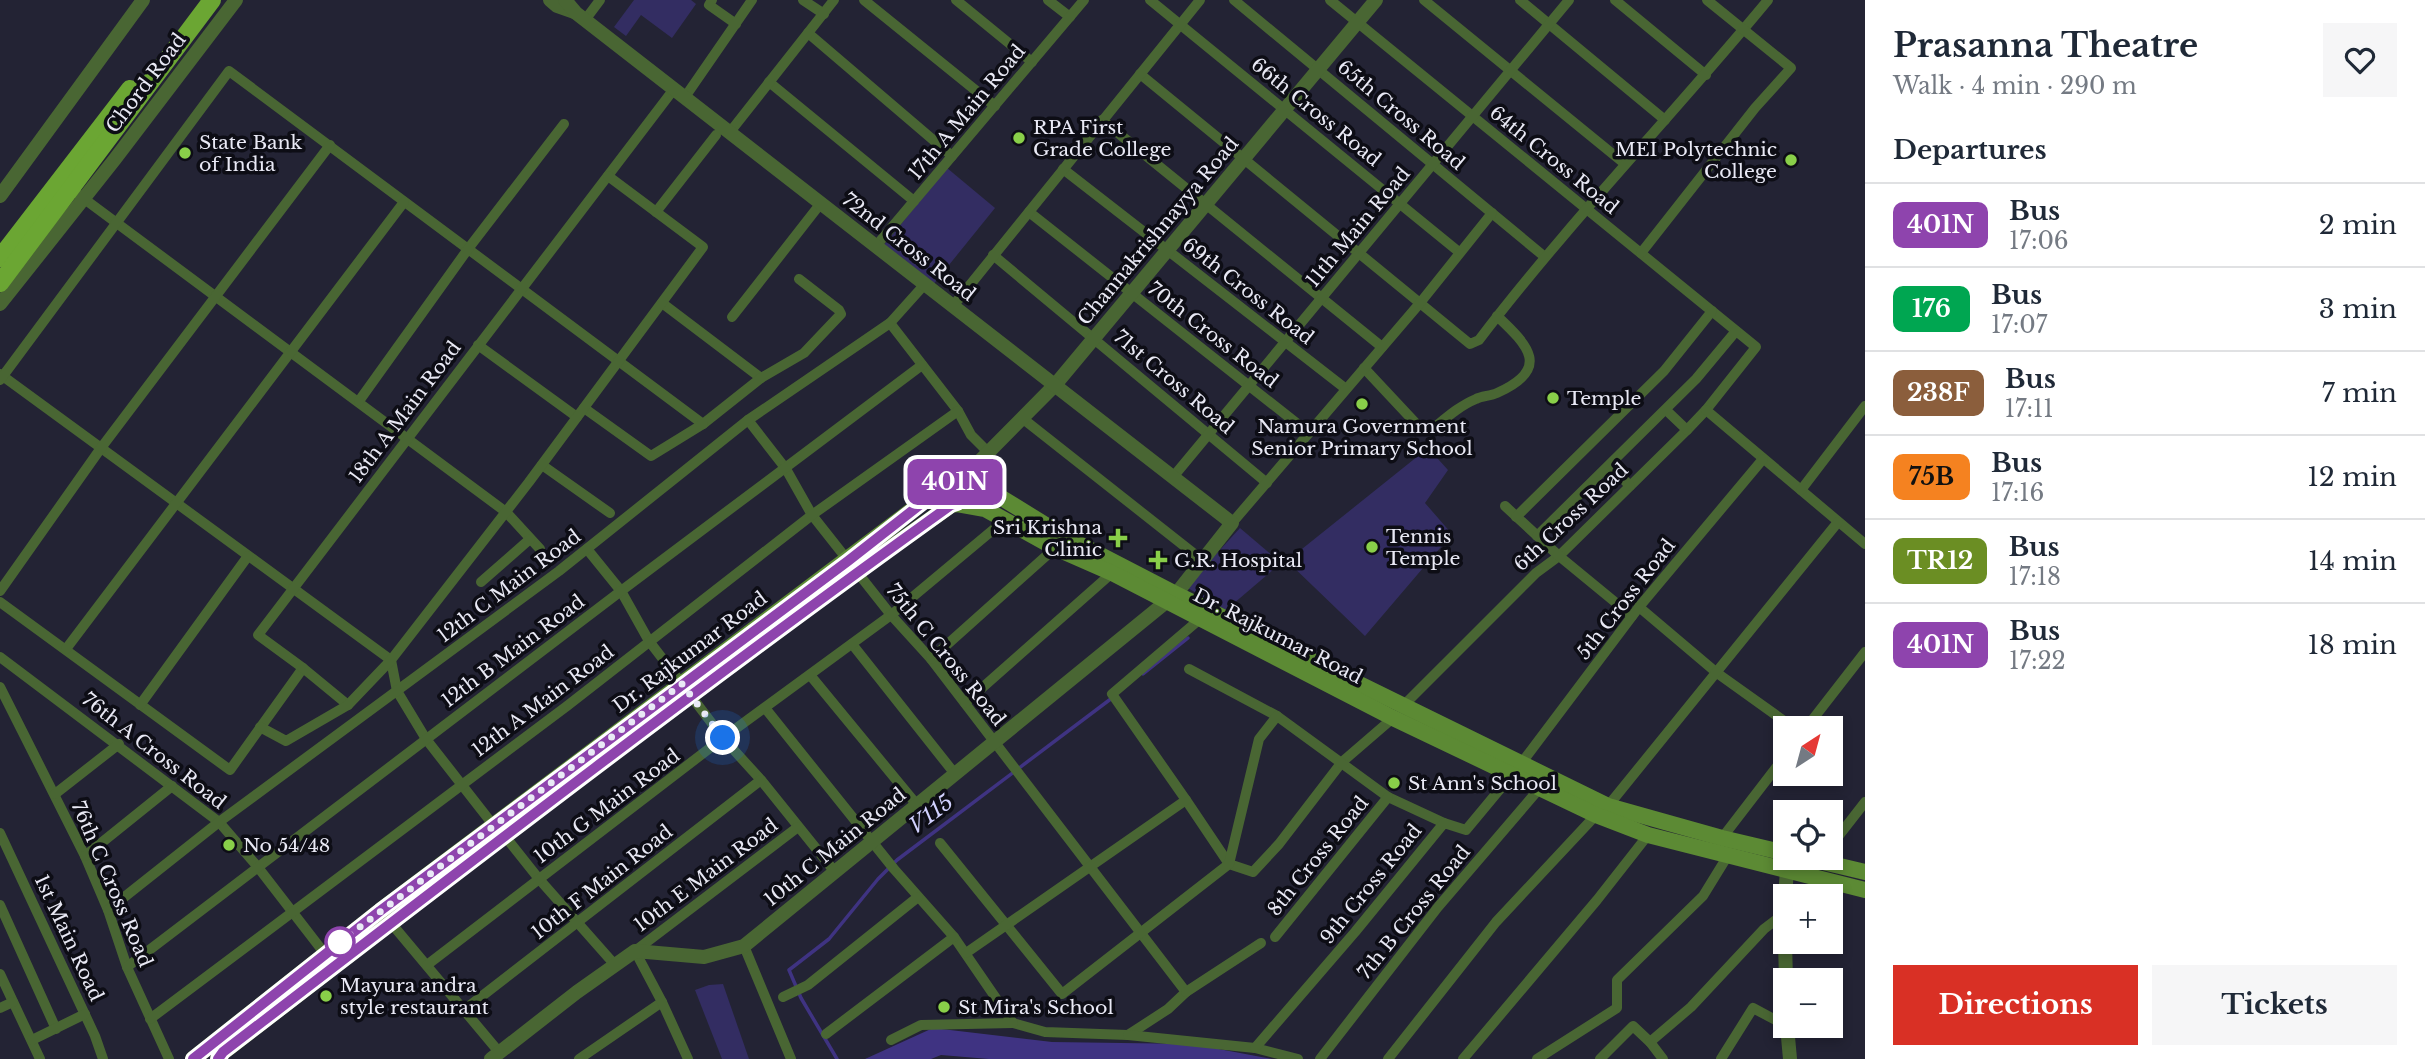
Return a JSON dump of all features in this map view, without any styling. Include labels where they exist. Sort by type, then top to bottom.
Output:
[{"type":"main road","points":[[0,284],[199,0]]},
{"type":"main road","points":[[0,258],[35,237],[78,194],[212,0]]},
{"type":"main road","points":[[0,242],[35,237]]},
{"type":"main road","name":"Dr. Rajkumar Road","points":[[193,1059],[325,954],[499,830],[852,566],[940,489],[961,480],[979,484],[1171,598],[1648,835],[1727,857],[1773,859]]},
{"type":"main road","name":"Dr. Rajkumar Road","points":[[852,566],[951,505],[957,503],[985,509],[1055,548],[1171,598],[1200,619],[1398,712]]},
{"type":"main road","name":"Dr. Rajkumar Road","points":[[1516,771],[1539,789],[1602,811],[1722,838],[1773,856]]},
{"type":"main road","name":"Dr. Rajkumar Road","points":[[218,1059],[223,1052],[391,923],[499,830]]},
{"type":"main road","points":[[1843,866],[1865,872]]},
{"type":"main road","name":"Dr. Rajkumar Road","points":[[1812,870],[1865,890]]},
{"type":"street","points":[[3,187],[143,0]]},
{"type":"street","name":"Chord Road","points":[[78,194],[115,159],[236,0]]},
{"type":"street","points":[[580,16],[600,0]]},
{"type":"street","points":[[712,0],[709,5],[736,24]]},
{"type":"street","name":"18th A Main Road","points":[[348,705],[258,635],[650,120],[679,93],[736,24],[752,0]]},
{"type":"street","points":[[803,0],[824,14]]},
{"type":"street","points":[[656,212],[769,82],[834,0]]},
{"type":"street","points":[[864,0],[995,106]]},
{"type":"street","points":[[956,0],[1032,62]]},
{"type":"street","points":[[1048,0],[1069,17]]},
{"type":"street","name":"17th A Main Road","points":[[876,246],[1084,0]]},
{"type":"street","name":"66th Cross Road","points":[[1150,0],[1459,252]]},
{"type":"street","points":[[953,306],[1200,0]]},
{"type":"street","name":"65th Cross Road","points":[[1234,0],[1545,257]]},
{"type":"street","name":"64th Cross Road","points":[[1330,0],[1756,347]]},
{"type":"street","name":"Channakrishnayya Road","points":[[961,480],[1055,385],[1376,0]]},
{"type":"street","points":[[1424,0],[1625,164]]},
{"type":"street","points":[[1520,0],[1665,120]]},
{"type":"street","name":"11th Main Road","points":[[1173,477],[1569,0]]},
{"type":"street","points":[[1615,0],[1706,75]]},
{"type":"street","points":[[1140,74],[1470,344],[1479,340],[1545,257],[1706,75],[1768,0]]},
{"type":"street","name":"72nd Cross Road","points":[[559,1],[679,93],[723,134],[821,203],[1232,523]]},
{"type":"street","points":[[1641,253],[1755,108],[1791,68],[1715,2]]},
{"type":"street","points":[[808,33],[953,156]]},
{"type":"street","points":[[615,965],[538,879],[426,739],[397,691],[391,660],[1,377],[229,71],[702,424]]},
{"type":"street","points":[[769,82],[914,201]]},
{"type":"street","points":[[1102,120],[1382,347]]},
{"type":"street","points":[[359,401],[468,249],[564,124]]},
{"type":"street","points":[[0,591],[101,448],[330,145]]},
{"type":"street","name":"69th Cross Road","points":[[1063,169],[1346,389]]},
{"type":"street","points":[[260,727],[286,741],[348,705],[391,660],[542,465],[703,247],[608,176]]},
{"type":"street","points":[[78,194],[506,512],[540,549]]},
{"type":"street","points":[[66,649],[404,202]]},
{"type":"street","points":[[732,317],[821,203]]},
{"type":"street","name":"70th Cross Road","points":[[1029,212],[1309,433]]},
{"type":"street","points":[[1232,523],[1420,303],[1492,213]]},
{"type":"street","points":[[0,304],[35,237]]},
{"type":"street","name":"71st Cross Road","points":[[993,255],[1267,483]]},
{"type":"street","points":[[478,345],[580,413],[651,456],[702,424],[761,378],[804,353],[841,314],[799,279]]},
{"type":"street","name":"12th C Main Road","points":[[108,910],[219,822],[587,549],[748,421],[890,323],[925,284]]},
{"type":"street","points":[[662,303],[761,378]]},
{"type":"street","points":[[1516,517],[1664,371],[1712,311]]},
{"type":"street","points":[[1364,368],[1422,430],[1430,431],[1457,409],[1477,397],[1496,394],[1518,380],[1528,369],[1531,359],[1520,337],[1497,316]]},
{"type":"street","points":[[890,323],[958,411],[971,435],[988,452]]},
{"type":"street","points":[[1537,536],[1666,410],[1736,331]]},
{"type":"street","name":"6th Cross Road","points":[[1229,864],[1253,872],[1279,844],[1342,762],[1398,712],[1536,573],[1559,556],[1706,410],[1756,347]]},
{"type":"street","name":"12th B Main Road","points":[[127,967],[257,866],[922,366]]},
{"type":"street","points":[[1801,490],[1865,406]]},
{"type":"street","points":[[1666,410],[1687,429]]},
{"type":"street","points":[[1706,410],[1865,544]]},
{"type":"street","name":"12th A Main Road","points":[[150,1019],[567,706],[812,515],[958,411]]},
{"type":"street","points":[[1023,418],[1202,560]]},
{"type":"street","name":"75th C Cross Road","points":[[748,421],[786,470],[812,515],[891,615],[931,659],[1186,992]]},
{"type":"street","name":"5th Cross Road","points":[[1516,771],[1636,611],[1763,458]]},
{"type":"street","points":[[542,465],[610,513]]},
{"type":"street","points":[[1609,465],[1630,486]]},
{"type":"street","points":[[957,503],[961,480]]},
{"type":"street","points":[[1505,506],[1559,556],[1777,716]]},
{"type":"street","name":"10th G Main Road","points":[[427,965],[668,783],[723,738],[891,615],[1006,519]]},
{"type":"street","points":[[1388,1059],[1496,922],[1602,811],[1838,522]]},
{"type":"street","name":"10th C Main Road","points":[[635,951],[704,957],[744,946],[1171,598],[1232,523]]},
{"type":"street","points":[[481,582],[530,539]]},
{"type":"street","points":[[931,659],[1055,548]]},
{"type":"street","points":[[587,549],[621,591],[649,641],[686,690],[835,872]]},
{"type":"street","points":[[140,705],[248,556]]},
{"type":"street","points":[[965,703],[1112,573]]},
{"type":"street","points":[[0,602],[230,770],[303,668]]},
{"type":"street","points":[[1200,619],[1115,698],[1229,864]]},
{"type":"street","points":[[852,644],[955,774]]},
{"type":"street","points":[[1815,716],[1865,652]]},
{"type":"street","name":"76th A Cross Road","points":[[0,657],[119,744],[219,822],[325,954]]},
{"type":"street","points":[[1189,669],[1277,716],[1388,797],[1444,823]]},
{"type":"street","points":[[810,675],[917,805]]},
{"type":"street","name":"76th C Cross Road","points":[[0,687],[85,856],[108,910],[127,967],[169,1059]]},
{"type":"street","points":[[765,708],[891,865],[954,937],[1013,1023]]},
{"type":"street","points":[[940,843],[1062,994],[1229,864],[1259,738],[1277,716]]},
{"type":"street","points":[[55,794],[119,744]]},
{"type":"street","name":"9th Cross Road","points":[[1255,1048],[1444,823],[1466,830],[1516,771]]},
{"type":"street","points":[[1722,838],[1773,772]]},
{"type":"street","name":"10th F Main Road","points":[[464,1010],[761,780]]},
{"type":"street","points":[[85,856],[172,786]]},
{"type":"street","name":"7th B Cross Road","points":[[1320,1059],[1438,907],[1539,789]]},
{"type":"street","name":"8th Cross Road","points":[[1275,937],[1388,797]]},
{"type":"street","points":[[966,953],[1186,800]]},
{"type":"street","points":[[1843,830],[1865,802]]},
{"type":"street","name":"10th E Main Road","points":[[635,951],[798,827]]},
{"type":"street","name":"1st Main Road","points":[[0,833],[85,1014],[103,1059]]},
{"type":"street","points":[[1463,1059],[1648,835]]},
{"type":"street","points":[[1537,1059],[1617,1008],[1617,980],[1703,896],[1727,857]]},
{"type":"street","points":[[783,997],[798,990],[918,897]]},
{"type":"street","points":[[0,905],[56,1029]]},
{"type":"street","points":[[1650,1042],[1691,1007],[1773,922]]},
{"type":"street","points":[[391,923],[464,1010],[494,1057],[635,951],[688,1059]]},
{"type":"street","points":[[826,1034],[954,937]]},
{"type":"street","points":[[1128,1035],[1168,1009],[1186,992],[1261,943]]},
{"type":"street","points":[[744,946],[791,1059]]},
{"type":"street","points":[[0,974],[40,1059]]},
{"type":"street","points":[[0,1008],[13,1002]]},
{"type":"street","points":[[579,1059],[596,1054],[662,1002]]},
{"type":"street","points":[[1721,1059],[1753,1008],[1773,1019]]},
{"type":"street","points":[[32,1040],[85,1014]]},
{"type":"street","points":[[891,1040],[921,1025],[1013,1023],[1045,1032],[1128,1035],[1255,1048],[1298,1059]]},
{"type":"street","points":[[1600,1059],[1633,1026],[1663,1059]]},
{"type":"street","points":[[1787,1038],[1790,1059]]},
{"type":"shaded area","points":[[634,0],[691,0],[696,4],[672,38],[641,15],[626,36],[614,27]]},
{"type":"shaded area","points":[[947,168],[995,208],[932,286],[883,246]]},
{"type":"shaded area","name":"Tennis Temple","points":[[1428,448],[1448,470],[1425,503],[1452,534],[1365,636],[1287,561]]},
{"type":"shaded area","points":[[1240,528],[1281,563],[1226,610],[1186,587]]},
{"type":"shaded area","points":[[723,984],[749,1059],[722,1059],[695,990]]},
{"type":"shaded area","points":[[933,1028],[1052,1042],[1192,1044],[1272,1059],[989,1059],[941,1055],[931,1059],[865,1059]]},
{"type":"waterway","name":"V115","points":[[1143,674],[1188,638]]},
{"type":"waterway","name":"V115","points":[[837,1059],[801,998],[789,970],[829,939],[897,860],[1112,698]]},
{"type":"bus line","name":"401N","points":[[193,1059],[380,911],[848,561],[940,489],[961,480],[957,503],[856,572],[690,695],[504,835],[223,1052],[218,1059]]},
{"type":"place","name":"RPA First Grade College","points":[[1019,138]]},
{"type":"place","name":"State Bank of India","points":[[185,153]]},
{"type":"place","name":"MEI Polytechnic College","points":[[1791,160]]},
{"type":"place","name":"Temple","points":[[1553,398]]},
{"type":"place","name":"Namura Government Senior Primary School","points":[[1362,404]]},
{"type":"place","name":"Sri Krishna Clinic","points":[[1118,538]]},
{"type":"place","name":"Tennis Temple","points":[[1372,547]]},
{"type":"place","name":"G.R. Hospital","points":[[1158,560]]},
{"type":"place","name":"St Ann's School","points":[[1394,783]]},
{"type":"place","name":"No 54/48","points":[[229,845]]},
{"type":"place","name":"Mayura andra style restaurant","points":[[326,996]]},
{"type":"place","name":"St Mira's School","points":[[944,1007]]},
{"type":"route","points":[[340,942],[682,684],[723,738]]}]
